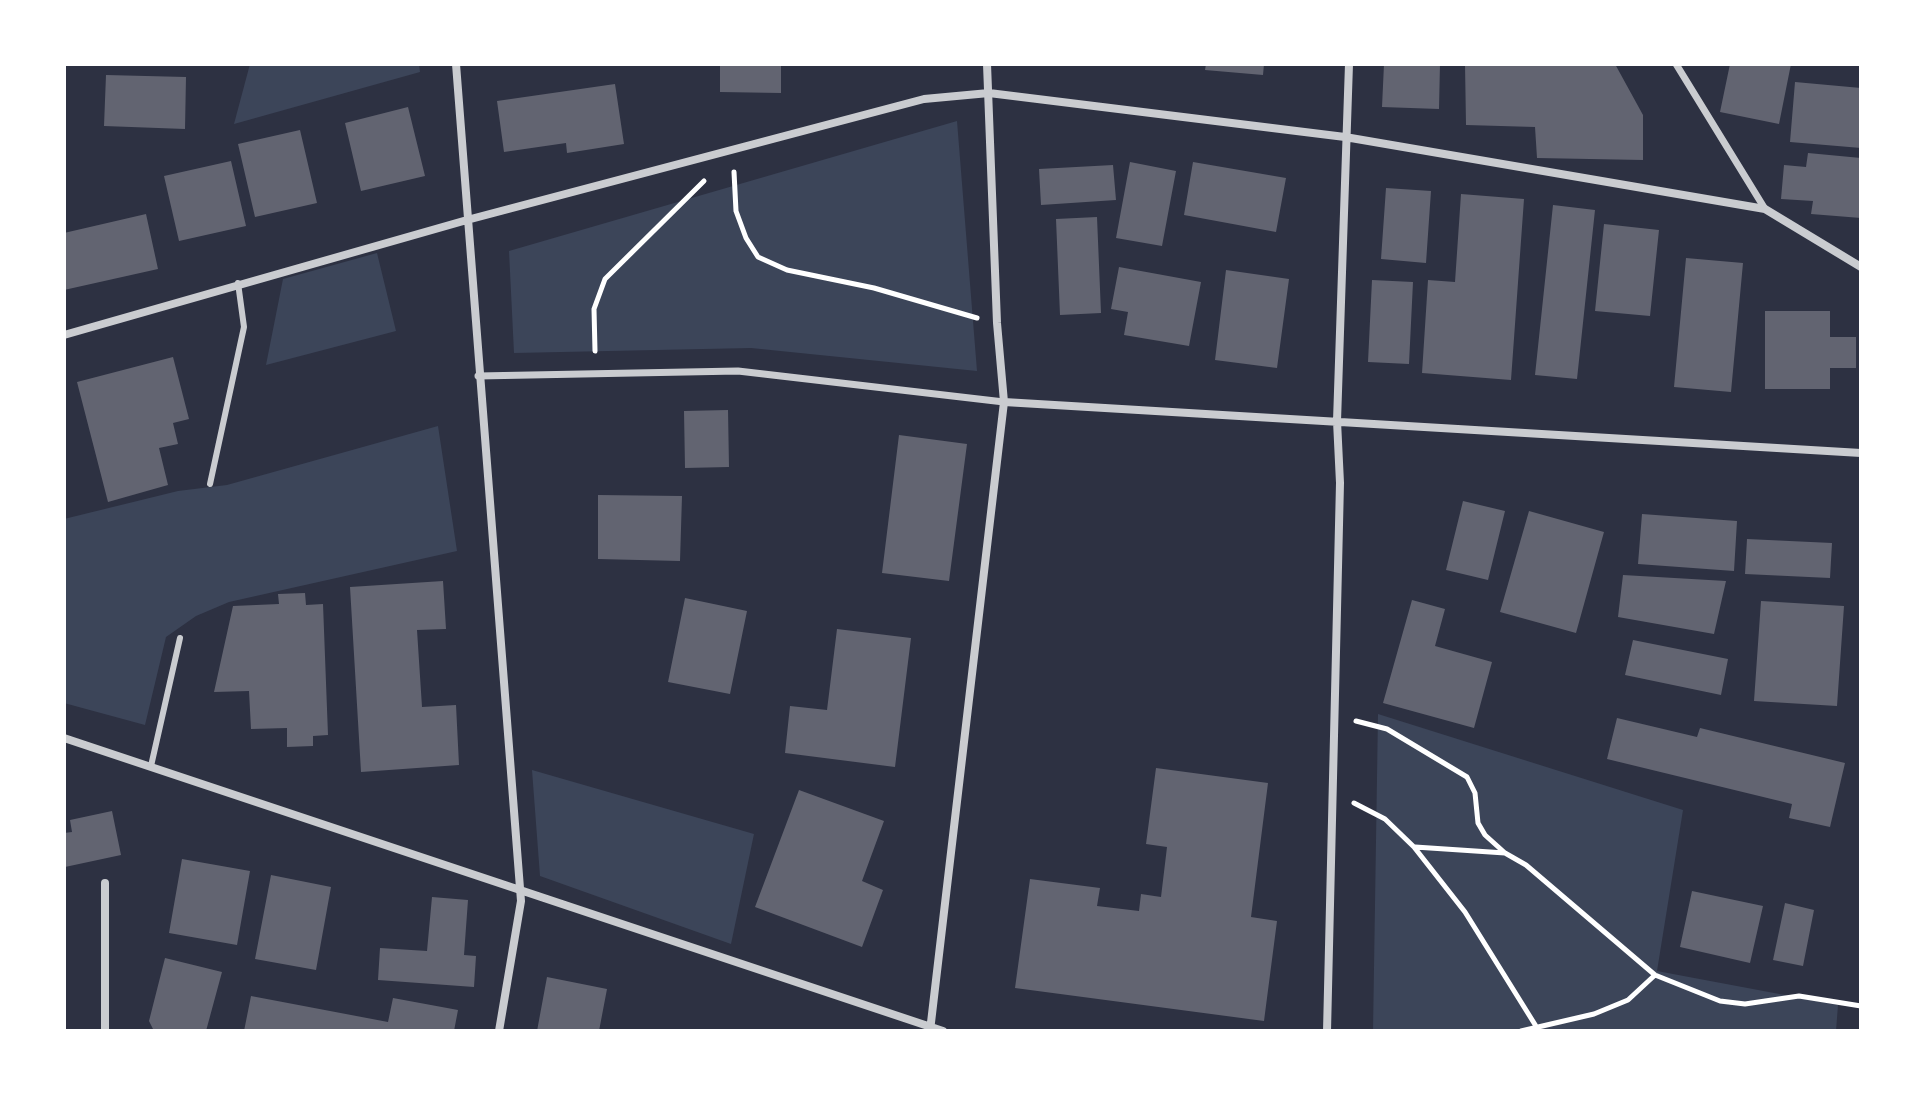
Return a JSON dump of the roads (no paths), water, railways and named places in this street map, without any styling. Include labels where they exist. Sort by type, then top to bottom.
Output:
[{"type":"street","points":[[456,64],[520,892],[520,921],[499,1031]]},
{"type":"street","points":[[931,1029],[1004,402],[997,323],[987,64]]},
{"type":"street","points":[[1327,1031],[1340,483],[1337,421],[1349,64]]},
{"type":"street","points":[[1676,64],[1765,209]]},
{"type":"street","points":[[64,335],[467,220],[924,99],[989,93],[1345,137],[1765,209],[1861,267]]},
{"type":"street","points":[[478,376],[738,371],[1004,402],[1861,453]]},
{"type":"street","points":[[64,738],[943,1031]]},
{"type":"street","points":[[105,883],[105,1031]]},
{"type":"lane","points":[[210,484],[244,327],[238,283]]},
{"type":"lane","points":[[151,766],[180,638]]}]
